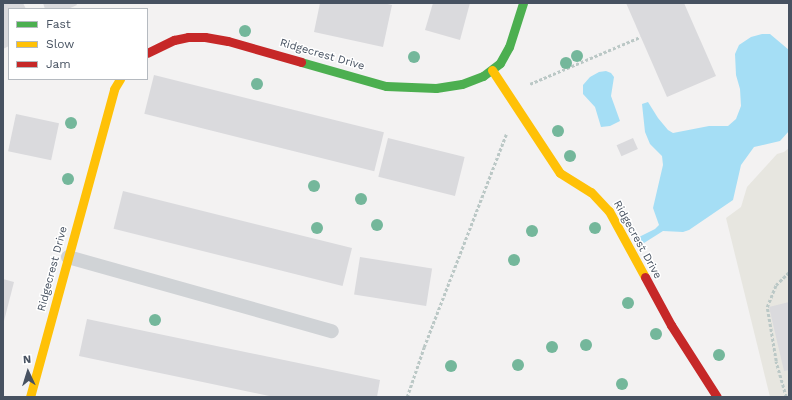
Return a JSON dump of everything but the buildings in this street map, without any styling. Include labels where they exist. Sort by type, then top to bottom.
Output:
[{"type":"street","name":"Ridgecrest Drive","points":[[148,53],[174,40],[188,37],[206,37],[228,41],[386,86],[436,88],[462,84],[492,70],[500,63],[509,47],[522,3]]},
{"type":"street","name":"Ridgecrest Drive","points":[[492,70],[560,173],[591,192],[609,211],[671,325],[717,397]]},
{"type":"street","name":"Ridgecrest Drive","points":[[30,397],[114,89],[119,80]]},
{"type":"lane","points":[[68,257],[332,331]]},
{"type":"path","points":[[530,84],[640,37]]},
{"type":"path","points":[[407,397],[424,347],[517,106]]},
{"type":"path","points":[[786,397],[776,361],[767,307],[776,285],[789,272]]},
{"type":"shaded area","points":[[789,148],[789,397],[770,397],[726,218],[741,207],[747,187],[777,154],[784,152]]},
{"type":"water","points":[[762,34],[770,34],[789,50],[789,131],[780,141],[754,147],[741,165],[733,200],[689,230],[683,232],[663,231],[644,243],[639,244],[637,238],[655,229],[659,225],[653,208],[663,165],[662,156],[650,144],[645,132],[642,104],[648,102],[658,118],[668,130],[673,133],[709,126],[728,126],[736,119],[741,106],[740,89],[736,75],[735,54],[739,45],[751,37]]},
{"type":"water","points":[[606,71],[611,73],[614,77],[611,96],[620,121],[610,126],[601,127],[595,107],[583,94],[583,85],[590,77],[599,72]]},
{"type":"traffic: fast","points":[[301,62],[386,86],[436,88],[462,84],[483,76],[500,63],[509,47],[523,3]]},
{"type":"traffic: slow","points":[[492,70],[560,173],[591,192],[609,211],[645,277]]},
{"type":"traffic: slow","points":[[30,397],[114,89],[119,80]]},
{"type":"traffic: jam","points":[[148,53],[174,40],[188,37],[205,37],[228,41],[301,62]]},
{"type":"traffic: jam","points":[[645,277],[671,325],[717,397]]}]
